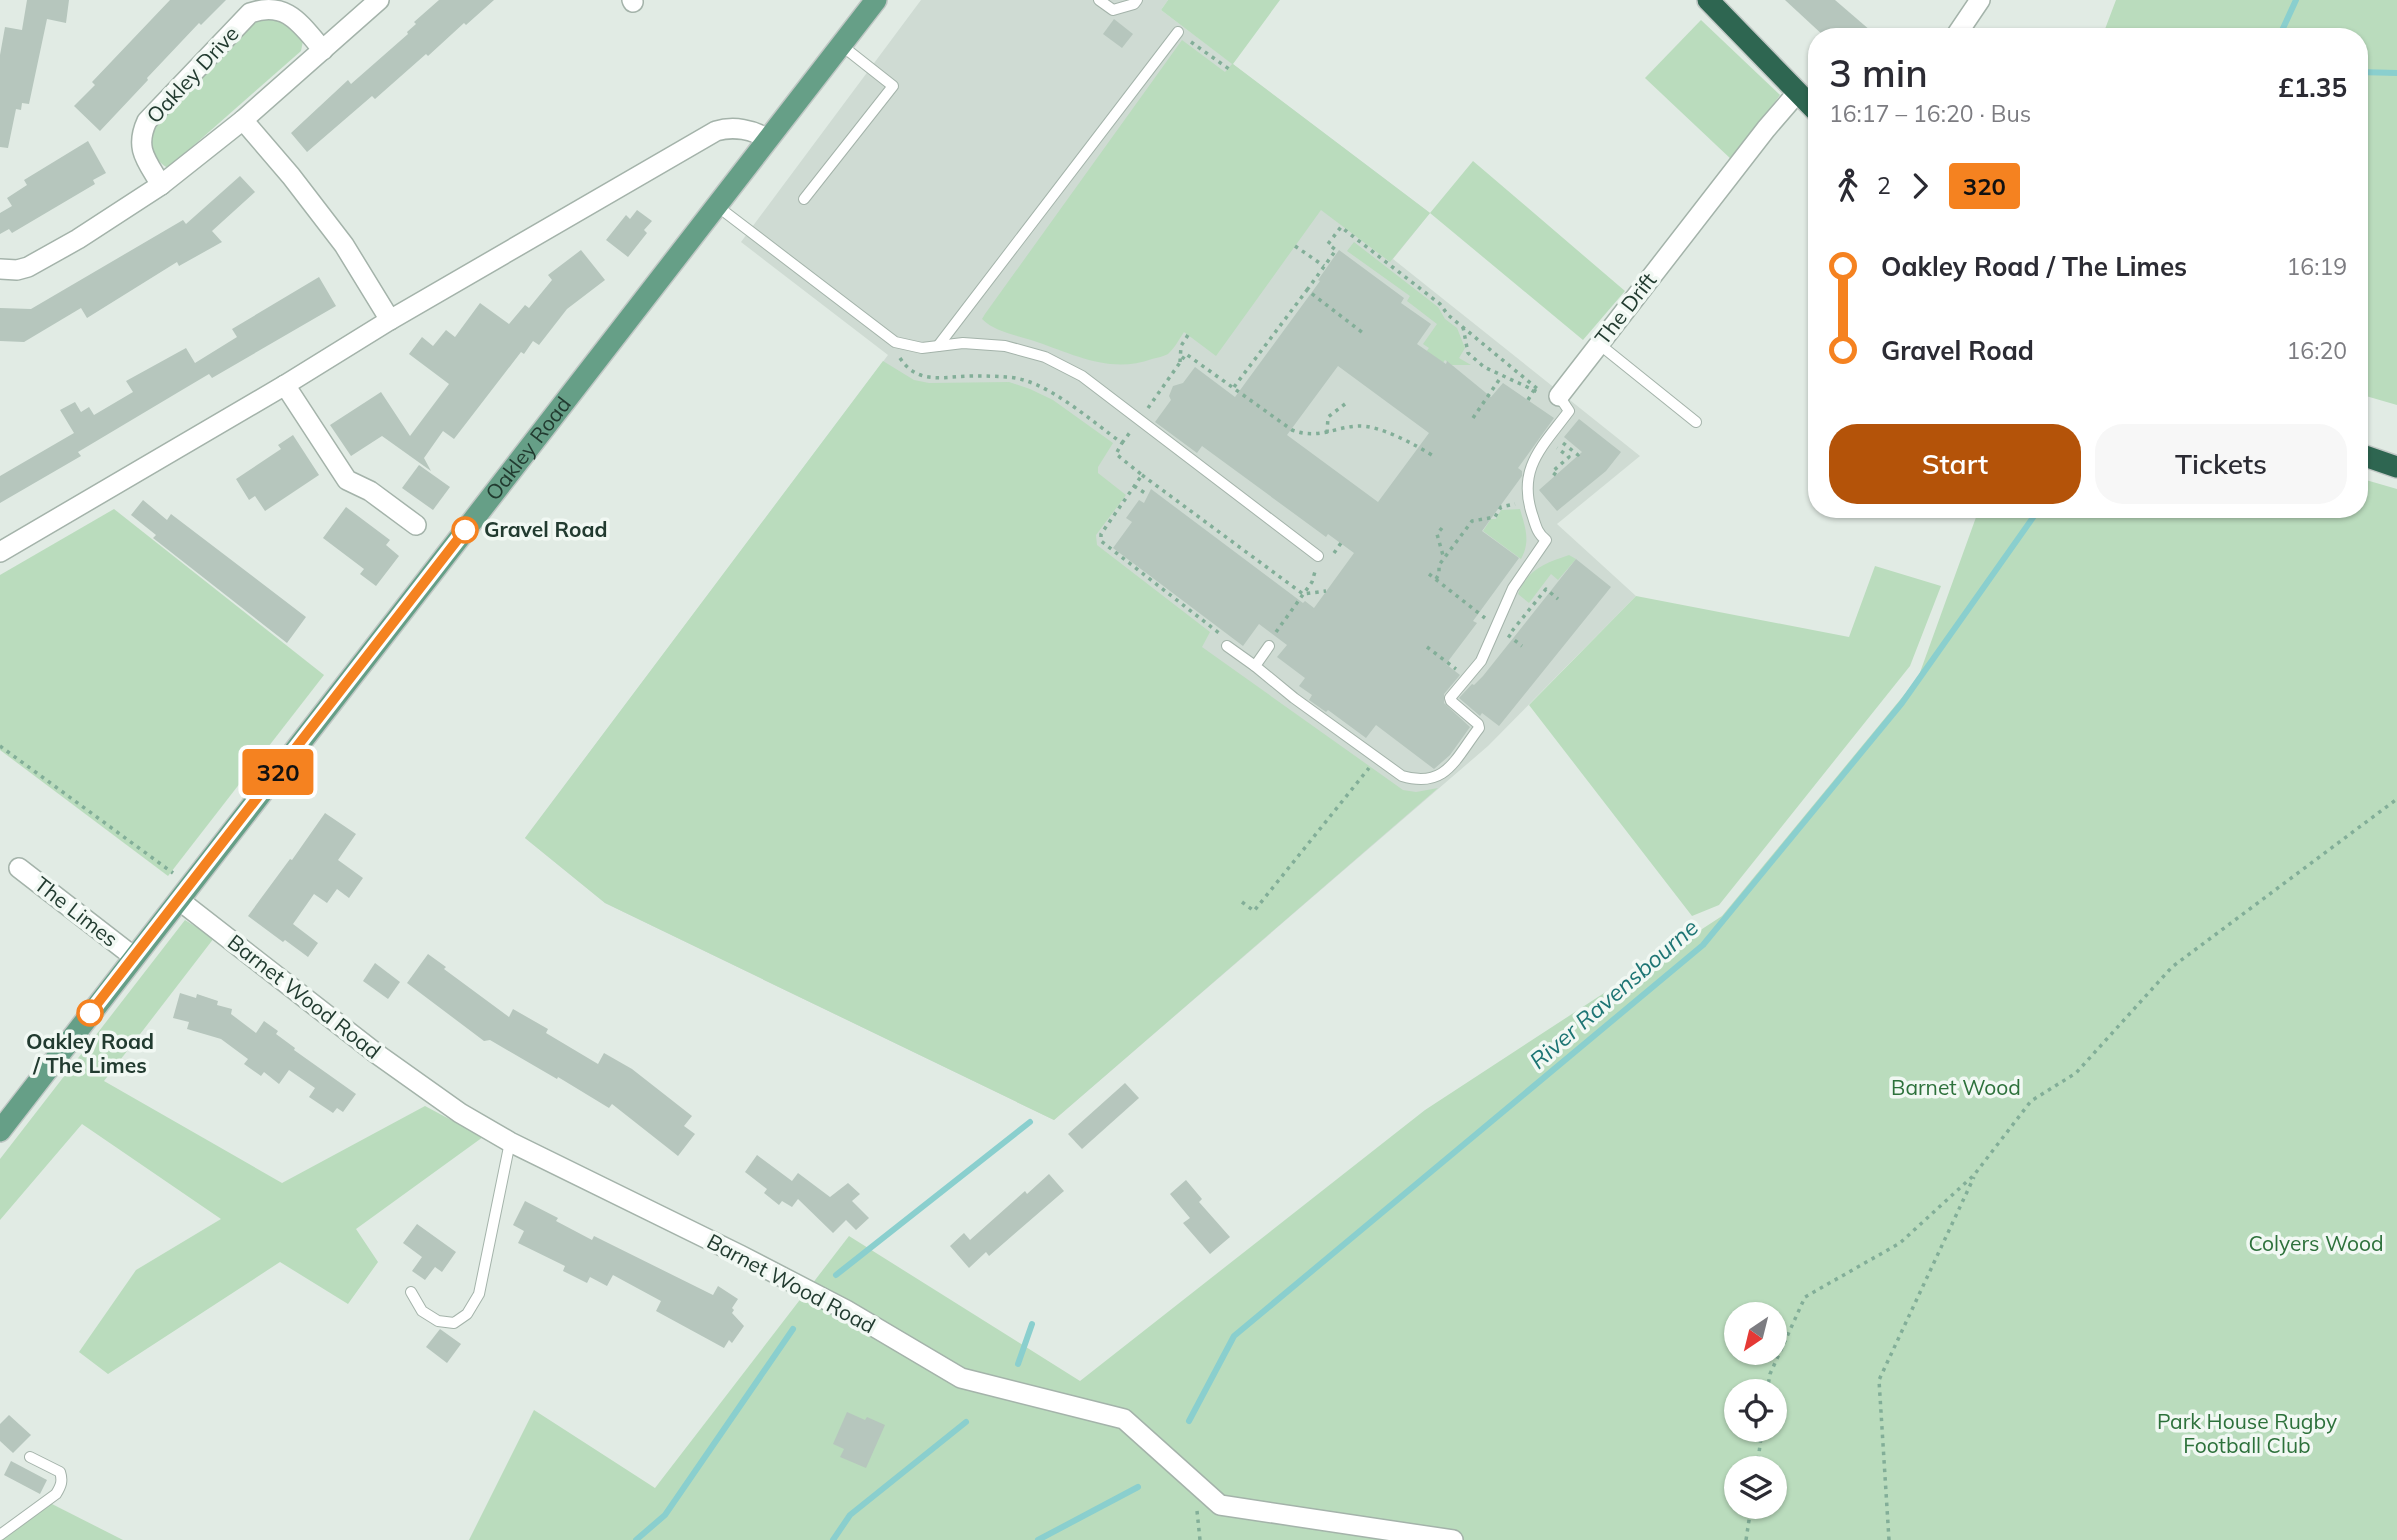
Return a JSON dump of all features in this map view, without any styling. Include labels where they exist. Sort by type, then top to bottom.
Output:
[{"type":"highway","points":[[1719,4],[1808,103]]},
{"type":"highway","points":[[2368,457],[2397,467]]},
{"type":"main road","name":"Oakley Road","points":[[0,1132],[876,0]]},
{"type":"street","points":[[0,269],[17,270],[28,267],[78,239],[161,185],[243,120],[379,0]]},
{"type":"street","points":[[1960,28],[1972,3]]},
{"type":"street","name":"Oakley Drive","points":[[161,185],[141,152],[141,134],[147,121],[250,13],[263,6],[288,10],[323,50]]},
{"type":"street","name":"The Drift","points":[[1559,396],[1766,129],[1797,93]]},
{"type":"street","points":[[243,120],[291,176],[344,245],[390,320]]},
{"type":"street","points":[[0,552],[285,385],[390,320],[716,131],[726,128],[758,132],[768,140]]},
{"type":"street","points":[[285,385],[347,480],[370,491],[415,525]]},
{"type":"street","name":"The Limes","points":[[19,868],[134,957]]},
{"type":"street","name":"Barnet Wood Road","points":[[184,892],[377,1055],[460,1113],[510,1142],[835,1304],[961,1378],[1124,1419],[1220,1505],[1452,1540]]},
{"type":"lane","points":[[1099,0],[1113,10],[1134,4],[1137,0]]},
{"type":"lane","points":[[938,346],[1178,32]]},
{"type":"lane","points":[[804,198],[893,86],[841,45]]},
{"type":"lane","points":[[716,206],[895,342],[922,348],[963,343],[1005,346],[1045,357],[1082,376],[1318,556]]},
{"type":"lane","points":[[1599,344],[1696,422]]},
{"type":"lane","name":"The Drift","points":[[1496,626],[1513,588],[1546,540],[1539,536],[1527,501],[1527,483],[1531,464],[1569,411],[1559,396]]},
{"type":"lane","points":[[1227,646],[1402,776],[1418,781],[1444,774],[1479,728],[1450,698],[1481,661],[1496,626]]},
{"type":"lane","points":[[1255,666],[1269,646]]},
{"type":"lane","points":[[411,1292],[422,1311],[438,1321],[454,1322],[467,1314],[482,1283],[510,1142]]},
{"type":"lane","points":[[0,1535],[56,1494],[61,1487],[60,1472],[30,1457]]},
{"type":"path","points":[[1178,32],[1228,69]]},
{"type":"path","points":[[1234,387],[1336,250],[1328,244],[1341,227],[1440,304],[1448,314],[1535,389]]},
{"type":"path","points":[[1295,246],[1324,265]]},
{"type":"path","points":[[1307,290],[1363,333]]},
{"type":"path","points":[[1463,327],[1468,353],[1484,368],[1535,389]]},
{"type":"path","points":[[1180,363],[1181,346],[1188,335]]},
{"type":"path","points":[[895,351],[907,369],[937,379],[1006,377],[1032,384],[1057,396],[1122,443]]},
{"type":"path","points":[[1326,591],[1303,594],[1116,454],[1186,354],[1300,433],[1327,433],[1361,426],[1405,440],[1435,457]]},
{"type":"path","points":[[1473,418],[1501,377]]},
{"type":"path","points":[[1528,400],[1535,389]]},
{"type":"path","points":[[1327,433],[1328,417],[1345,404]]},
{"type":"path","points":[[1548,440],[1569,457],[1552,471],[1556,475]]},
{"type":"path","points":[[1562,442],[1578,455],[1581,451]]},
{"type":"path","points":[[1142,475],[1101,534],[1101,541],[1224,636],[1227,646]]},
{"type":"path","points":[[1135,486],[1148,495]]},
{"type":"path","points":[[1436,579],[1439,565],[1472,521],[1494,517],[1501,507],[1527,501]]},
{"type":"path","points":[[1442,528],[1437,534],[1446,556],[1452,558]]},
{"type":"path","points":[[1269,646],[1272,636],[1312,582],[1318,556]]},
{"type":"path","points":[[1429,574],[1522,646]]},
{"type":"path","points":[[1508,636],[1546,589],[1558,599]]},
{"type":"path","points":[[1427,647],[1467,678]]},
{"type":"path","points":[[0,746],[184,892]]},
{"type":"path","points":[[1242,902],[1254,911],[1377,758]]},
{"type":"path","points":[[1769,1379],[1805,1297],[1900,1243],[1975,1175],[2031,1101],[2076,1073],[2172,967],[2397,799]]},
{"type":"path","points":[[1889,1540],[1879,1380],[1975,1175]]},
{"type":"path","points":[[1746,1540],[1749,1519]]},
{"type":"shaded area","points":[[921,0],[1168,0],[1161,10],[1430,213],[1393,259],[1640,456],[1557,524],[1636,596],[1488,746],[1054,1120],[605,903],[525,838],[888,355],[741,242]]},
{"type":"green space","points":[[1168,0],[1280,0],[1233,64],[1430,213],[1390,262],[1321,210],[1216,356],[1184,332],[1166,355],[1137,363],[1108,364],[994,328],[982,319],[985,314],[1182,40],[1225,72],[1232,64],[1161,10]]},
{"type":"green space","points":[[2116,0],[2397,0],[2397,405],[2368,397],[2368,28],[2105,28]]},
{"type":"green space","points":[[260,16],[282,17],[303,41],[301,51],[168,168],[163,165],[153,151],[150,139],[152,128]]},
{"type":"green space","points":[[1701,20],[1780,95],[1732,160],[1645,78]]},
{"type":"green space","points":[[1473,161],[1625,291],[1583,340],[1430,213]]},
{"type":"green space","points":[[1354,242],[1438,307],[1445,319],[1457,328],[1465,348],[1459,358],[1471,365],[1451,365],[1445,360],[1438,369],[1422,357],[1429,348],[1423,344],[1437,324],[1407,301],[1410,296],[1347,251]]},
{"type":"green space","points":[[883,361],[914,380],[929,383],[1009,382],[1030,389],[1053,400],[1113,443],[1098,467],[1098,473],[1126,495],[1096,535],[1097,545],[1210,632],[1202,647],[1403,790],[1416,792],[1438,788],[1054,1120],[605,903],[525,838]]},
{"type":"green space","name":"Barnet Wood","points":[[2368,481],[2397,489],[2397,1540],[469,1540],[534,1410],[655,1488],[849,1236],[1080,1381],[1425,1110],[1722,916],[1918,678],[1976,518],[2368,518]]},
{"type":"green space","points":[[114,509],[324,675],[168,876],[0,750],[0,575]]},
{"type":"green space","points":[[1520,509],[1526,540],[1521,559],[1483,531],[1501,510]]},
{"type":"green space","points":[[1569,555],[1576,559],[1558,580],[1551,574],[1529,603],[1518,594],[1532,573],[1545,564]]},
{"type":"green space","points":[[1875,566],[1941,586],[1910,666],[1719,905],[1692,916],[1529,705],[1636,596],[1849,637]]},
{"type":"green space","points":[[185,920],[214,938],[104,1081],[282,1183],[425,1106],[483,1137],[356,1229],[378,1262],[348,1304],[280,1262],[108,1374],[79,1352],[136,1270],[221,1219],[82,1124],[0,1220],[0,1159]]},
{"type":"green space","points":[[50,1503],[123,1540],[2,1540]]},
{"type":"building","points":[[27,0],[69,0],[66,23],[47,19],[29,104],[22,103],[21,110],[16,109],[8,148],[0,147],[0,55],[5,27],[22,30]]},
{"type":"building","points":[[170,0],[226,0],[201,25],[199,23],[100,131],[74,106],[95,85],[92,82]]},
{"type":"building","points":[[439,0],[494,0],[375,99],[372,96],[307,152],[291,133],[348,80],[351,84],[408,34],[416,24],[414,22]]},
{"type":"building","points":[[1785,0],[1835,0],[1868,28],[1815,28]]},
{"type":"building","points":[[1114,19],[1133,34],[1122,48],[1103,34]]},
{"type":"building","points":[[88,141],[106,173],[93,180],[95,184],[12,233],[9,229],[0,234],[0,213],[12,206],[7,198],[27,185],[24,180]]},
{"type":"building","points":[[240,176],[255,192],[212,231],[222,242],[179,266],[177,262],[87,318],[81,308],[24,342],[0,341],[0,308],[31,309],[183,220],[186,224]]},
{"type":"building","points":[[637,210],[652,221],[644,230],[647,233],[628,257],[606,240],[626,215],[630,219]]},
{"type":"building","points":[[581,250],[605,280],[567,309],[539,345],[533,341],[524,354],[521,352],[454,439],[443,431],[424,458],[431,471],[382,436],[351,456],[330,425],[381,392],[410,436],[449,384],[409,354],[422,337],[433,346],[446,330],[455,337],[480,303],[509,324],[525,305],[529,308],[552,280],[548,275]]},
{"type":"building","points":[[1339,250],[1404,298],[1401,303],[1431,324],[1417,344],[1446,364],[1447,361],[1491,397],[1503,383],[1554,418],[1518,468],[1522,471],[1522,476],[1482,531],[1519,558],[1473,621],[1477,623],[1446,664],[1460,675],[1444,694],[1444,703],[1470,727],[1450,755],[1434,769],[1376,725],[1366,738],[1328,710],[1326,712],[1309,700],[1312,695],[1299,686],[1305,678],[1277,657],[1287,645],[1259,624],[1243,646],[1113,548],[1132,522],[1126,518],[1139,500],[1144,503],[1151,489],[1303,603],[1305,601],[1314,608],[1354,553],[1328,534],[1326,537],[1202,446],[1197,453],[1155,422],[1171,400],[1169,396],[1173,386],[1183,383],[1195,367],[1235,397],[1320,281],[1318,280]],"holes":[[[1338,366],[1429,433],[1378,502],[1287,435]]]},
{"type":"building","points":[[319,277],[336,306],[212,378],[209,374],[78,452],[81,456],[0,503],[0,476],[74,433],[60,410],[75,402],[81,412],[89,407],[94,415],[133,392],[126,381],[186,348],[195,363],[237,337],[232,329]]},
{"type":"building","points":[[1579,419],[1621,452],[1606,471],[1557,511],[1539,490],[1582,452],[1564,437]]},
{"type":"building","points":[[293,435],[319,475],[265,511],[255,496],[249,500],[236,479],[281,449],[278,445]]},
{"type":"building","points":[[419,465],[450,487],[433,510],[402,488]]},
{"type":"building","points":[[143,500],[167,520],[171,514],[306,617],[287,643],[153,538],[156,535],[131,515]]},
{"type":"building","points":[[346,507],[390,540],[386,545],[399,556],[376,586],[360,574],[364,569],[323,538]]},
{"type":"building","points":[[1576,559],[1611,587],[1499,726],[1482,713],[1480,716],[1459,698],[1483,676]]},
{"type":"building","points":[[325,813],[356,834],[338,860],[363,878],[349,898],[337,889],[327,903],[314,894],[293,924],[318,943],[308,957],[248,916]]},
{"type":"building","points":[[428,954],[509,1017],[513,1009],[548,1029],[546,1033],[598,1064],[604,1053],[632,1069],[692,1116],[684,1126],[695,1134],[678,1156],[612,1104],[609,1108],[490,1040],[484,1041],[407,983]]},
{"type":"building","points":[[375,963],[400,982],[388,999],[363,981]]},
{"type":"building","points":[[180,993],[196,998],[197,994],[218,1001],[217,1005],[232,1009],[231,1014],[256,1033],[264,1021],[278,1031],[276,1034],[295,1048],[294,1050],[356,1094],[343,1112],[337,1108],[333,1113],[309,1097],[315,1088],[289,1070],[279,1084],[264,1072],[261,1076],[244,1064],[248,1059],[221,1039],[187,1029],[189,1022],[173,1018]]},
{"type":"building","points":[[1125,1083],[1139,1098],[1082,1149],[1068,1134]]},
{"type":"building","points":[[757,1155],[792,1181],[798,1173],[830,1197],[848,1183],[860,1194],[852,1201],[869,1218],[856,1230],[846,1220],[833,1233],[798,1199],[792,1207],[782,1201],[779,1205],[764,1193],[767,1189],[745,1172]]},
{"type":"building","points":[[1049,1174],[1064,1191],[989,1256],[986,1252],[969,1268],[950,1246],[964,1233],[970,1240],[1025,1191],[1027,1194]]},
{"type":"building","points":[[1186,1180],[1202,1199],[1199,1202],[1230,1237],[1210,1254],[1183,1223],[1190,1218],[1170,1194]]},
{"type":"building","points":[[525,1201],[592,1240],[594,1236],[713,1295],[718,1286],[738,1299],[732,1313],[744,1326],[732,1343],[729,1340],[724,1348],[656,1311],[661,1301],[613,1275],[607,1286],[590,1277],[587,1283],[563,1271],[565,1266],[518,1243],[524,1231],[513,1225]]},
{"type":"building","points":[[417,1224],[456,1252],[442,1272],[435,1267],[425,1280],[412,1271],[422,1257],[403,1243]]},
{"type":"building","points":[[440,1329],[461,1344],[447,1363],[426,1347]]},
{"type":"building","points":[[847,1412],[885,1425],[866,1468],[840,1457],[844,1449],[833,1444]]},
{"type":"building","points":[[9,1415],[31,1435],[13,1453],[0,1441],[0,1424]]},
{"type":"building","points":[[11,1461],[47,1480],[40,1494],[4,1475]]},
{"type":"waterway","name":"River Ravensbourne","points":[[2283,28],[2296,0]]},
{"type":"waterway","points":[[2368,72],[2397,73]]},
{"type":"waterway","name":"River Ravensbourne","points":[[1189,1421],[1234,1336],[1703,945],[1902,703],[2033,518]]},
{"type":"waterway","points":[[836,1275],[1030,1122]]},
{"type":"waterway","points":[[1018,1364],[1032,1324]]},
{"type":"waterway","points":[[636,1540],[665,1515],[793,1329]]},
{"type":"waterway","points":[[833,1540],[850,1515],[966,1422]]},
{"type":"waterway","name":"River Ravensbourne","points":[[1038,1540],[1138,1487]]},
{"type":"bus line","name":"320","points":[[90,1013],[465,530]]},
{"type":"place","name":"Gravel Road","points":[[465,530]]},
{"type":"place","name":"Oakley Road / The Limes","points":[[90,1013]]},
{"type":"park label","name":"Colyers Wood","points":[[2316,1244]]},
{"type":"park label","name":"Park House Rugby Football Club","points":[[2247,1434]]}]
